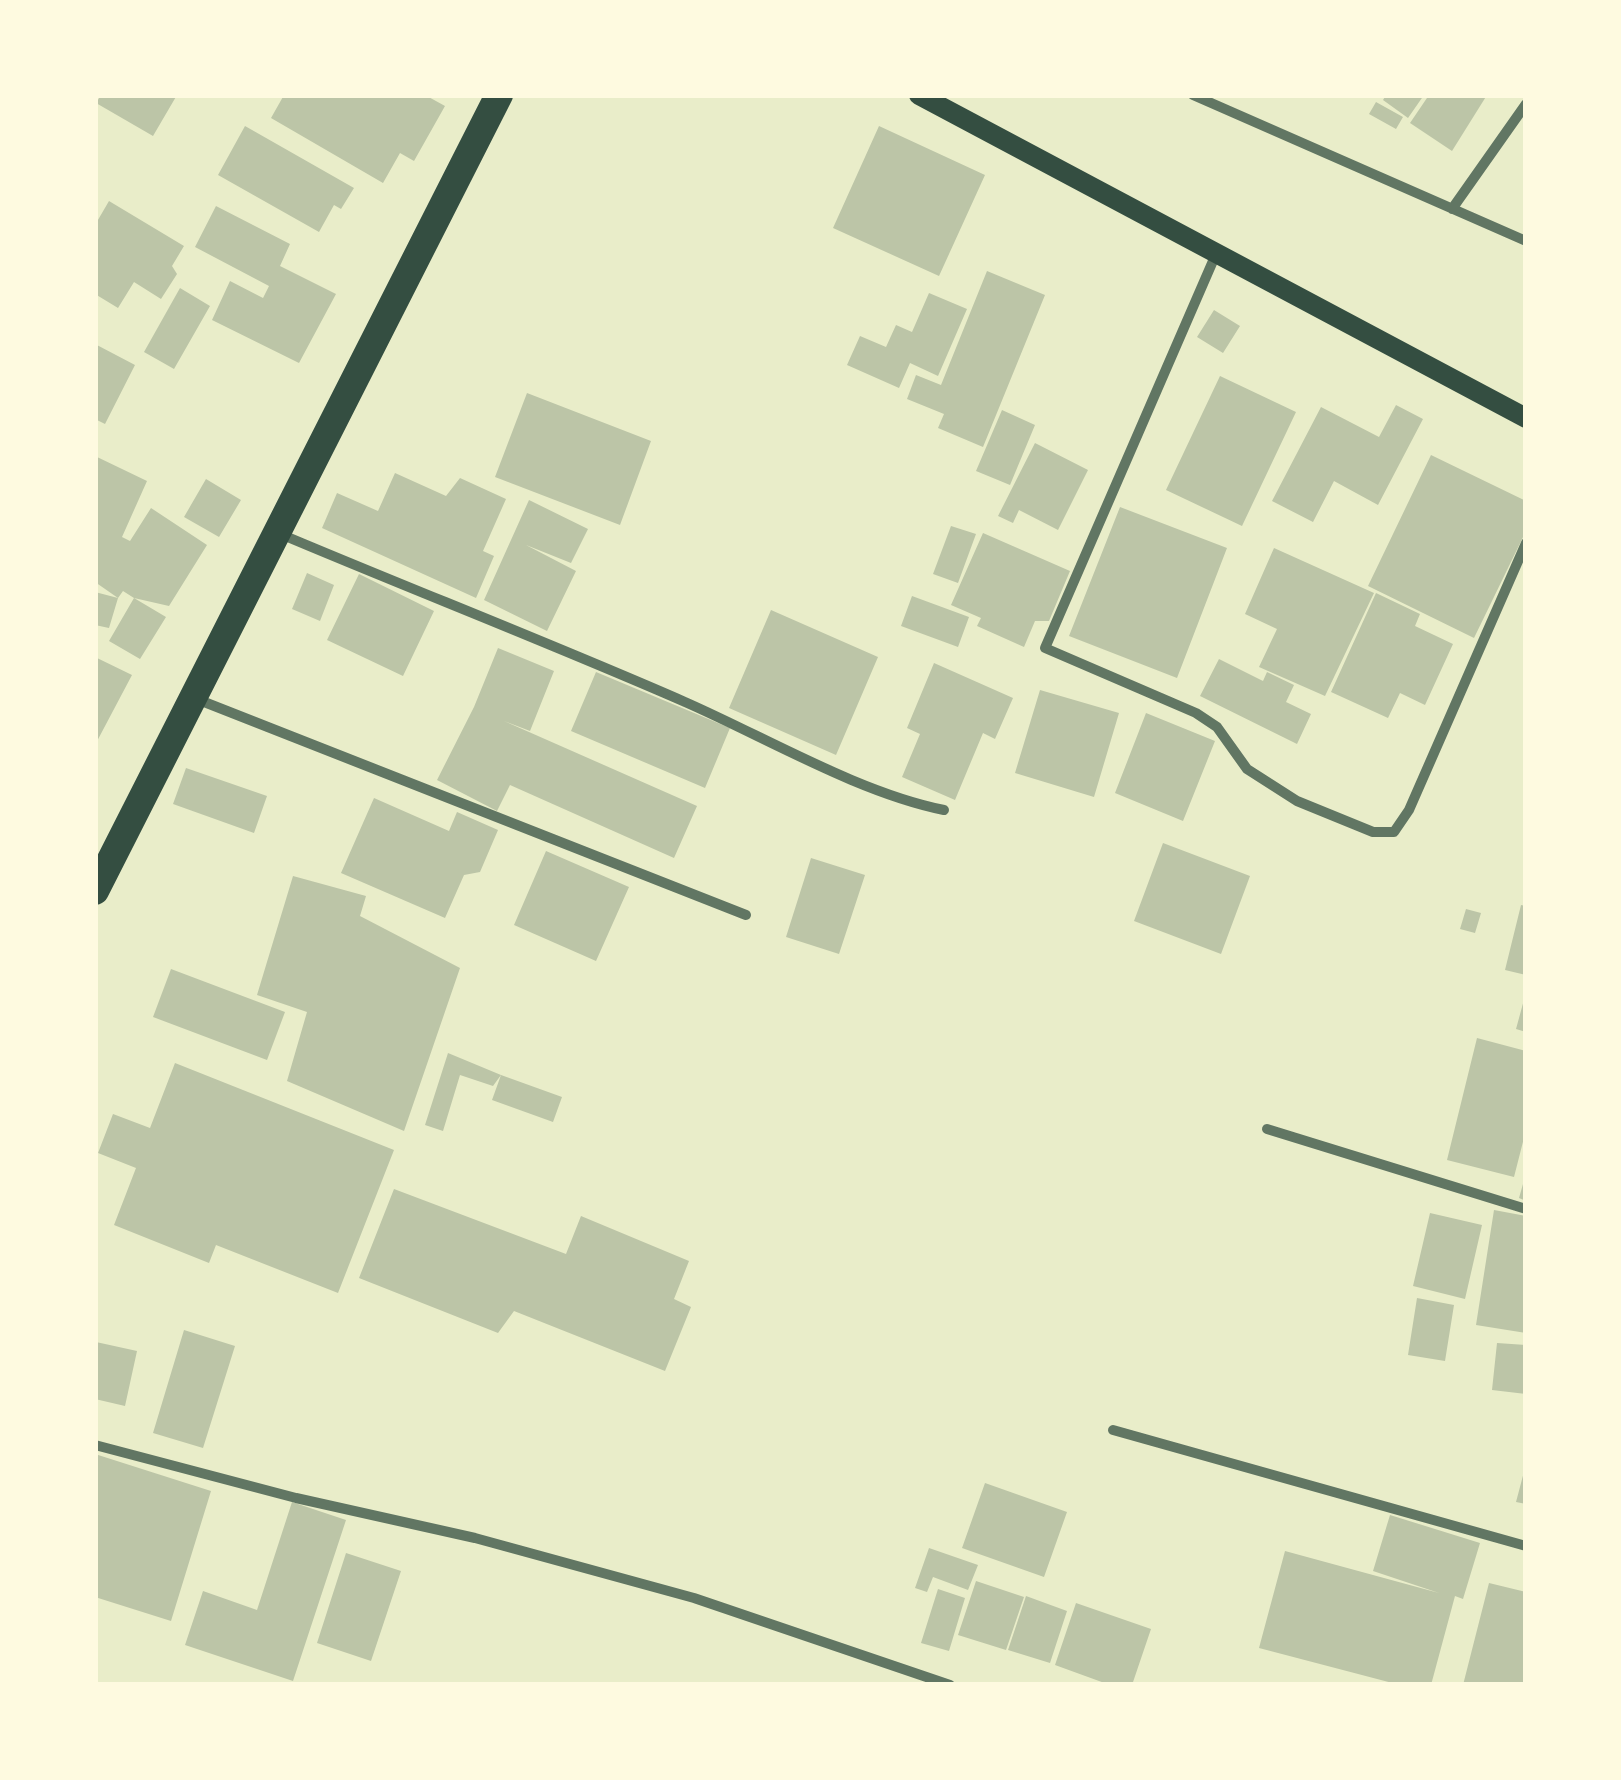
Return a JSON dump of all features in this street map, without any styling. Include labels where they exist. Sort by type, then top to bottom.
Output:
[{"type":"highway","points":[[95,892],[499,95]]},
{"type":"main road","points":[[919,95],[1526,418]]},
{"type":"street","points":[[1193,95],[1526,242]]},
{"type":"street","points":[[1217,106],[1226,95]]},
{"type":"street","points":[[1452,209],[1526,104]]},
{"type":"street","points":[[1216,254],[1044,648],[1196,713],[1217,727],[1248,769],[1296,800],[1373,832],[1394,832],[1409,810],[1526,543]]},
{"type":"street","points":[[277,533],[596,663],[854,779],[923,806],[944,810]]},
{"type":"street","points":[[193,698],[746,915]]},
{"type":"street","points":[[1267,1129],[1526,1209]]},
{"type":"street","points":[[1113,1430],[1526,1546]]},
{"type":"street","points":[[95,1444],[331,1507],[475,1538],[694,1598],[950,1685]]},
{"type":"building","points":[[101,95],[177,95],[153,136],[96,103]]},
{"type":"building","points":[[284,95],[425,95],[445,106],[414,161],[400,153],[383,183],[271,118]]},
{"type":"building","points":[[1386,95],[1424,95],[1408,118],[1383,100]]},
{"type":"building","points":[[1429,95],[1487,95],[1452,151],[1410,123]]},
{"type":"building","points":[[1376,102],[1403,117],[1396,129],[1369,114]]},
{"type":"building","points":[[245,126],[354,188],[341,209],[334,205],[319,232],[218,175]]},
{"type":"building","points":[[879,126],[985,175],[939,276],[833,228]]},
{"type":"building","points":[[109,201],[184,246],[172,266],[177,274],[161,299],[134,282],[118,308],[95,294],[95,225]]},
{"type":"building","points":[[216,206],[290,244],[280,266],[336,294],[299,363],[212,320],[230,281],[263,298],[269,286],[195,247]]},
{"type":"building","points":[[987,271],[1045,295],[983,447],[938,428],[944,414],[907,399],[916,375],[941,385]]},
{"type":"building","points":[[180,288],[210,306],[174,369],[144,352]]},
{"type":"building","points":[[929,293],[967,309],[938,376],[910,363],[899,388],[847,365],[860,336],[886,347],[896,325],[912,332]]},
{"type":"building","points":[[1214,310],[1240,326],[1223,353],[1197,337]]},
{"type":"building","points":[[95,344],[135,365],[105,424],[95,419]]},
{"type":"building","points":[[1220,376],[1296,412],[1242,526],[1166,490]]},
{"type":"building","points":[[527,393],[651,441],[620,525],[495,477]]},
{"type":"building","points":[[1396,405],[1423,419],[1378,505],[1334,481],[1313,522],[1272,501],[1321,407],[1379,437]]},
{"type":"building","points":[[1002,410],[1035,425],[1010,485],[976,471]]},
{"type":"building","points":[[1035,443],[1088,470],[1058,530],[1019,510],[1013,523],[998,516]]},
{"type":"building","points":[[1431,455],[1526,501],[1526,531],[1474,638],[1368,586]]},
{"type":"building","points":[[95,456],[147,481],[122,537],[130,541],[151,508],[207,545],[169,606],[134,598],[123,591],[118,598],[95,582]]},
{"type":"building","points":[[395,473],[446,496],[460,478],[506,499],[483,551],[494,556],[476,598],[322,528],[337,493],[378,511]]},
{"type":"building","points":[[206,479],[241,500],[219,537],[184,517]]},
{"type":"building","points":[[529,500],[588,529],[571,563],[526,545],[576,571],[547,631],[484,600]]},
{"type":"building","points":[[1120,507],[1227,548],[1177,678],[1069,636]]},
{"type":"building","points":[[951,526],[976,534],[958,583],[933,574]]},
{"type":"building","points":[[983,533],[1070,571],[1049,621],[1035,621],[1024,647],[977,626],[981,618],[951,605]]},
{"type":"building","points":[[1274,548],[1374,593],[1325,696],[1259,667],[1277,629],[1245,614]]},
{"type":"building","points":[[307,573],[334,585],[320,621],[292,609]]},
{"type":"building","points":[[359,574],[434,611],[403,676],[327,640]]},
{"type":"building","points":[[95,592],[118,598],[109,628],[95,625]]},
{"type":"building","points":[[1376,593],[1420,614],[1415,626],[1453,644],[1425,705],[1400,693],[1388,718],[1331,692]]},
{"type":"building","points":[[912,596],[969,617],[958,647],[901,626]]},
{"type":"building","points":[[134,598],[166,617],[140,659],[109,641]]},
{"type":"building","points":[[771,610],[878,657],[836,755],[729,708]]},
{"type":"building","points":[[498,648],[554,671],[530,731],[504,721],[697,806],[674,858],[510,785],[497,811],[437,780]]},
{"type":"building","points":[[95,657],[132,675],[95,745]]},
{"type":"building","points":[[1219,659],[1263,681],[1267,672],[1294,685],[1286,702],[1311,714],[1297,744],[1200,696]]},
{"type":"building","points":[[934,663],[1013,698],[995,739],[983,733],[955,800],[902,777],[920,734],[907,728]]},
{"type":"building","points":[[596,672],[730,728],[705,788],[571,731]]},
{"type":"building","points":[[1040,690],[1119,713],[1094,797],[1015,773]]},
{"type":"building","points":[[1146,713],[1215,741],[1183,821],[1115,793]]},
{"type":"building","points":[[186,768],[267,796],[254,833],[173,804]]},
{"type":"building","points":[[374,798],[449,831],[457,812],[498,830],[480,872],[464,875],[445,918],[341,873]]},
{"type":"building","points":[[1163,843],[1250,876],[1221,954],[1134,921]]},
{"type":"building","points":[[546,851],[629,887],[596,961],[514,925]]},
{"type":"building","points":[[811,858],[865,875],[839,954],[786,937]]},
{"type":"building","points":[[293,876],[366,896],[360,916],[460,968],[404,1131],[287,1081],[307,1012],[257,995]]},
{"type":"building","points":[[1521,905],[1526,906],[1526,975],[1505,970]]},
{"type":"building","points":[[1466,909],[1481,913],[1475,933],[1460,929]]},
{"type":"building","points":[[171,969],[285,1012],[267,1060],[153,1017]]},
{"type":"building","points":[[1526,996],[1526,1032],[1516,1029]]},
{"type":"building","points":[[1477,1038],[1526,1051],[1526,1130],[1514,1177],[1447,1160]]},
{"type":"building","points":[[448,1053],[501,1075],[493,1086],[460,1075],[443,1131],[425,1125]]},
{"type":"building","points":[[175,1063],[394,1150],[338,1293],[216,1245],[209,1263],[114,1225],[136,1168],[98,1153],[113,1114],[150,1128]]},
{"type":"building","points":[[501,1075],[562,1097],[553,1122],[492,1100]]},
{"type":"building","points":[[1526,1177],[1526,1201],[1519,1198]]},
{"type":"building","points":[[394,1189],[566,1254],[581,1216],[689,1261],[674,1299],[691,1307],[665,1371],[514,1311],[498,1333],[359,1278]]},
{"type":"building","points":[[1494,1210],[1526,1216],[1526,1333],[1476,1325]]},
{"type":"building","points":[[1430,1213],[1482,1225],[1465,1299],[1413,1286]]},
{"type":"building","points":[[1417,1298],[1454,1305],[1445,1361],[1408,1355]]},
{"type":"building","points":[[184,1330],[235,1346],[203,1448],[153,1433]]},
{"type":"building","points":[[96,1342],[137,1351],[125,1406],[95,1399]]},
{"type":"building","points":[[1497,1343],[1526,1345],[1526,1394],[1492,1390]]},
{"type":"building","points":[[95,1454],[211,1491],[171,1621],[95,1597]]},
{"type":"building","points":[[1526,1469],[1526,1504],[1516,1502]]},
{"type":"building","points":[[985,1483],[1067,1512],[1044,1577],[962,1548]]},
{"type":"building","points":[[292,1502],[346,1520],[293,1681],[185,1645],[203,1591],[257,1610]]},
{"type":"building","points":[[1390,1515],[1480,1543],[1463,1599],[1455,1596],[1431,1685],[1400,1685],[1259,1648],[1285,1551],[1439,1593],[1373,1571]]},
{"type":"building","points":[[929,1548],[978,1565],[968,1590],[933,1577],[927,1592],[915,1588]]},
{"type":"building","points":[[346,1553],[401,1571],[371,1661],[317,1643]]},
{"type":"building","points":[[976,1581],[1024,1597],[1006,1650],[958,1635]]},
{"type":"building","points":[[1489,1583],[1526,1592],[1526,1685],[1463,1685]]},
{"type":"building","points":[[938,1589],[965,1598],[949,1651],[921,1643]]},
{"type":"building","points":[[1026,1596],[1067,1611],[1050,1663],[1008,1650]]},
{"type":"building","points":[[1076,1603],[1151,1629],[1132,1685],[1110,1685],[1055,1665]]}]
